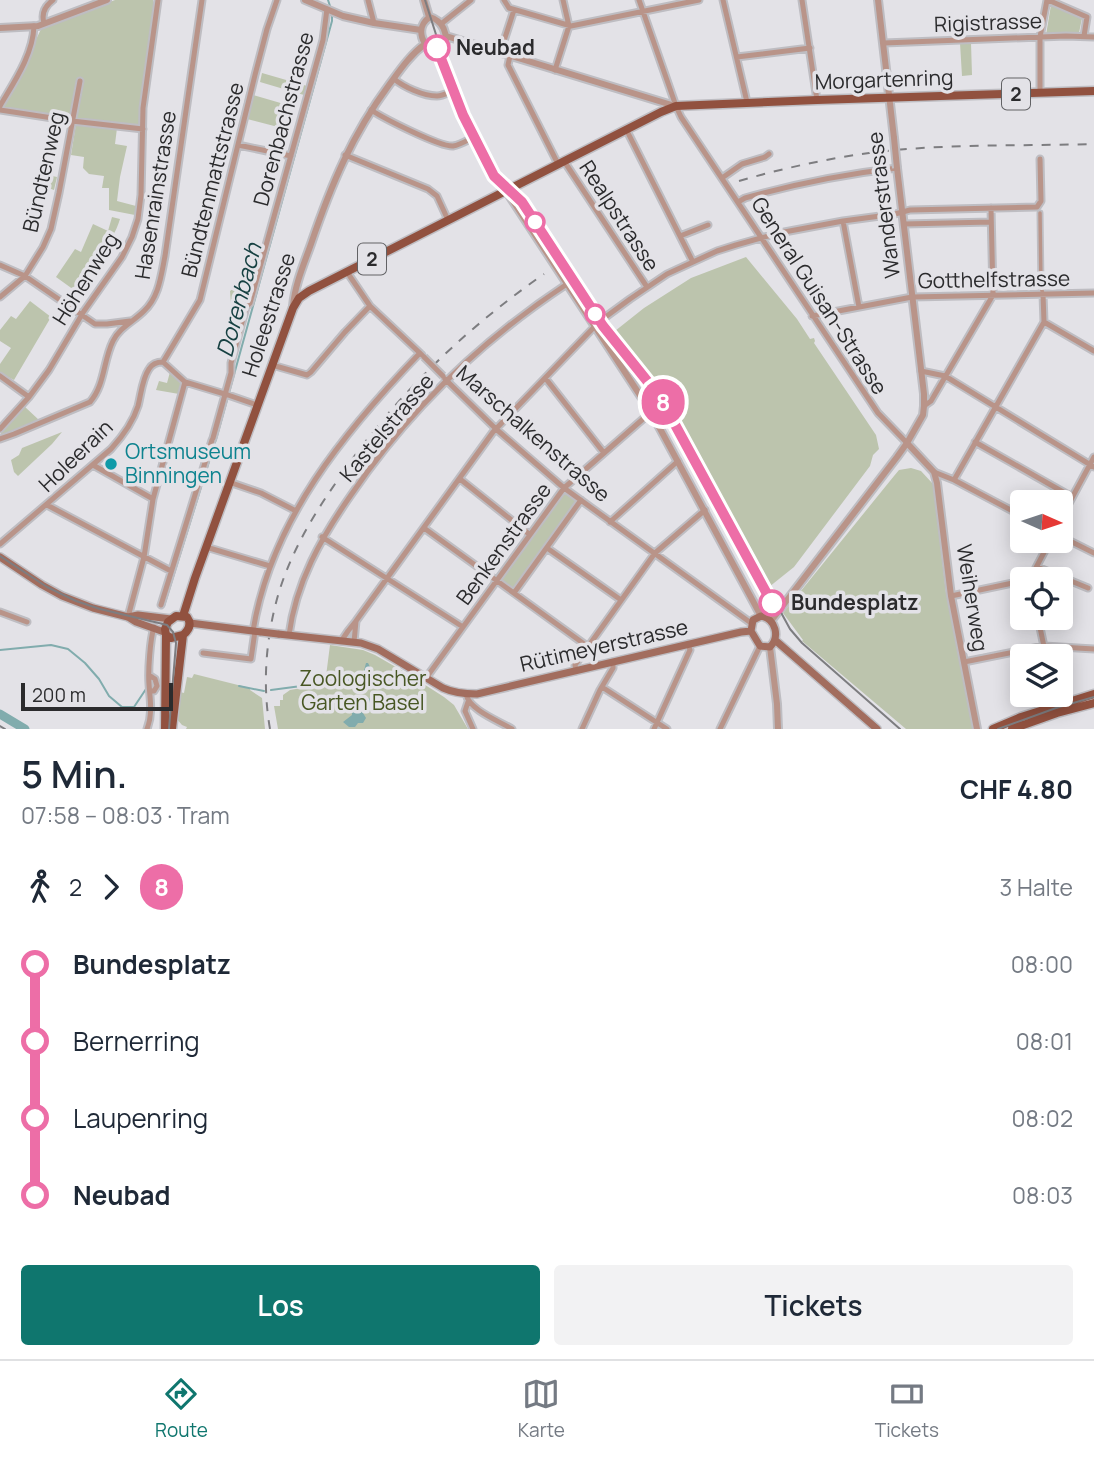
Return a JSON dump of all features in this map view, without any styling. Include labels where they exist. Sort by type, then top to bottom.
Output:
[{"type":"main road","name":"Morgartenring","points":[[676,106],[1094,92]]},
{"type":"main road","name":"2","points":[[293,308],[299,298],[309,291],[676,106]]},
{"type":"main road","name":"Holeestrasse","points":[[183,616],[293,308]]},
{"type":"main road","points":[[0,557],[62,596],[128,617],[173,638],[183,635],[190,623],[187,617],[183,616],[171,619],[138,615],[128,617]]},
{"type":"main road","points":[[761,616],[771,621],[776,632],[775,640],[770,647],[760,646],[751,627],[755,618],[761,616]]},
{"type":"main road","points":[[169,727],[165,634],[171,619]]},
{"type":"main road","points":[[190,623],[354,642],[378,649],[449,691],[467,698]]},
{"type":"main road","name":"Rütimeyerstrasse","points":[[467,698],[751,627]]},
{"type":"main road","points":[[169,727],[183,635]]},
{"type":"main road","points":[[775,640],[877,729]]},
{"type":"main road","points":[[1012,729],[1094,694]]},
{"type":"main road","points":[[1056,709],[1094,704]]},
{"type":"main road","points":[[993,729],[1025,723]]},
{"type":"street","points":[[44,23],[43,13],[53,0]]},
{"type":"street","points":[[0,28],[34,26],[107,0]]},
{"type":"street","name":"Höhenweg","points":[[0,429],[49,370],[81,315],[122,257],[136,228],[142,183],[149,57],[158,0]]},
{"type":"street","name":"Hasenrainstrasse","points":[[0,439],[90,402],[97,394],[117,333],[145,311],[159,286],[202,0]]},
{"type":"street","name":"Bündtenmattstrasse","points":[[163,362],[200,300],[267,29],[277,0]]},
{"type":"street","points":[[305,0],[336,13],[374,23],[421,30]]},
{"type":"street","points":[[368,0],[374,23]]},
{"type":"street","points":[[424,0],[429,17]]},
{"type":"street","points":[[441,24],[471,0]]},
{"type":"street","points":[[504,0],[509,8],[569,26],[699,0]]},
{"type":"street","points":[[555,70],[569,26],[563,0]]},
{"type":"street","name":"General Guisan-Strasse","points":[[639,0],[676,106],[878,413],[907,443]]},
{"type":"street","points":[[723,0],[747,102]]},
{"type":"street","points":[[802,0],[817,100]]},
{"type":"street","name":"Wanderstrasse","points":[[878,0],[925,407]]},
{"type":"street","points":[[1040,93],[1040,37],[1048,0],[1087,18],[1084,36]]},
{"type":"street","name":"Dorenbachstrasse","points":[[161,605],[228,395],[231,363],[323,40],[327,9]]},
{"type":"street","points":[[499,53],[514,10]]},
{"type":"street","points":[[429,17],[435,18],[441,24],[446,36],[445,47],[439,52],[432,51],[425,44],[421,30],[424,21],[429,17]]},
{"type":"street","points":[[34,26],[32,43],[24,63],[0,108],[72,121],[143,129]]},
{"type":"street","points":[[446,36],[676,106]]},
{"type":"street","name":"Rigistrasse","points":[[884,43],[1094,37]]},
{"type":"street","name":"Holeestrasse","points":[[293,308],[306,258],[345,155],[371,110],[412,56],[425,44]]},
{"type":"street","points":[[737,57],[810,48]]},
{"type":"street","points":[[439,52],[474,137],[505,191],[651,412],[761,616]]},
{"type":"street","name":"Realpstrasse","points":[[510,56],[508,65],[561,162],[647,288]]},
{"type":"street","points":[[394,79],[409,89],[433,96],[453,91]]},
{"type":"street","name":"Bündtenweg","points":[[0,297],[25,276],[43,247],[54,219],[80,81]]},
{"type":"street","points":[[371,110],[390,122],[445,145],[458,145],[474,137]]},
{"type":"street","points":[[626,129],[693,262]]},
{"type":"street","points":[[238,145],[291,156]]},
{"type":"street","points":[[722,178],[742,164],[765,158],[769,154]]},
{"type":"street","points":[[345,155],[428,188],[437,196],[448,220]]},
{"type":"street","points":[[954,480],[1044,322],[1039,210],[1040,159]]},
{"type":"street","points":[[738,202],[809,181],[897,168]]},
{"type":"street","points":[[771,621],[907,443],[925,407],[993,295],[990,208]]},
{"type":"street","points":[[342,640],[496,429],[595,327],[621,305],[667,274],[717,251],[762,238],[843,221],[910,210],[1039,210]]},
{"type":"street","points":[[843,221],[859,307]]},
{"type":"street","points":[[904,224],[991,222]]},
{"type":"street","points":[[680,236],[708,225]]},
{"type":"street","points":[[0,265],[25,276],[95,324],[131,321]]},
{"type":"street","name":"Marschalkenstrasse","points":[[347,272],[370,306],[496,429],[564,488],[655,553],[751,627]]},
{"type":"street","name":"Kastelstrasse","points":[[289,635],[295,604],[310,560],[363,477],[385,448],[445,378],[503,330],[567,284]]},
{"type":"street","name":"Gotthelfstrasse","points":[[812,316],[912,296],[1094,293]]},
{"type":"street","points":[[272,365],[307,375],[312,372],[370,306]]},
{"type":"street","points":[[1044,322],[1094,351]]},
{"type":"street","points":[[203,653],[251,659],[260,596],[270,566],[296,512],[349,432],[386,389],[422,355]]},
{"type":"street","points":[[163,362],[185,382],[257,405]]},
{"type":"street","name":"Holeerain","points":[[0,544],[108,452],[122,436],[137,410],[149,369],[155,363],[163,362]]},
{"type":"street","points":[[921,372],[946,376],[1092,466]]},
{"type":"street","points":[[0,376],[29,397]]},
{"type":"street","points":[[545,379],[604,453]]},
{"type":"street","points":[[128,617],[144,557],[153,499],[185,382]]},
{"type":"street","name":"Benkenstrasse","points":[[426,678],[564,488],[651,412]]},
{"type":"street","points":[[975,442],[1060,490]]},
{"type":"street","points":[[907,443],[934,472],[1010,510]]},
{"type":"street","points":[[1073,495],[1092,466],[1094,457]]},
{"type":"street","points":[[610,522],[678,461]]},
{"type":"street","points":[[93,465],[153,499]]},
{"type":"street","name":"Weiherweg","points":[[934,472],[951,596],[978,729]]},
{"type":"street","points":[[460,479],[529,534]]},
{"type":"street","points":[[229,482],[261,493],[296,512]]},
{"type":"street","name":"Benkenstrasse","points":[[514,593],[581,500]]},
{"type":"street","points":[[47,505],[171,571]]},
{"type":"street","points":[[576,671],[575,665],[587,646],[655,553],[705,510]]},
{"type":"street","points":[[424,528],[587,646]]},
{"type":"street","points":[[323,537],[463,627]]},
{"type":"street","points":[[1073,542],[1094,552]]},
{"type":"street","points":[[206,547],[270,566]]},
{"type":"street","points":[[547,548],[621,600]]},
{"type":"street","points":[[1037,567],[1044,553]]},
{"type":"street","points":[[1073,582],[1087,588]]},
{"type":"street","points":[[951,596],[1010,584]]},
{"type":"street","points":[[0,612],[27,622]]},
{"type":"street","points":[[354,642],[356,621]]},
{"type":"street","points":[[147,729],[154,627]]},
{"type":"street","points":[[656,726],[690,650],[688,644]]},
{"type":"street","points":[[720,729],[760,646]]},
{"type":"street","points":[[770,647],[778,729]]},
{"type":"street","points":[[1073,648],[1094,649]]},
{"type":"street","points":[[964,662],[1010,653]]},
{"type":"street","points":[[582,729],[613,668],[613,662]]},
{"type":"street","points":[[602,687],[656,726],[667,729]]},
{"type":"street","points":[[467,698],[465,710],[473,729]]},
{"type":"street","points":[[467,698],[474,707],[512,729]]},
{"type":"green space","points":[[115,0],[153,0],[155,7],[148,69],[139,110],[139,126],[4,107],[42,27]]},
{"type":"green space","points":[[1051,5],[1082,18],[1079,33],[1046,35]]},
{"type":"green space","points":[[960,43],[971,43],[972,75],[962,76]]},
{"type":"green space","points":[[262,73],[307,86],[304,95],[260,82]]},
{"type":"green space","points":[[253,95],[284,104],[278,127],[247,119]]},
{"type":"green space","points":[[76,124],[117,128],[115,144],[127,146],[117,201],[136,206],[135,215],[109,210],[109,188],[102,188],[104,176],[89,174],[83,168],[84,157],[71,155]]},
{"type":"green space","points":[[37,173],[57,177],[54,190],[34,183]]},
{"type":"green space","points":[[523,199],[599,314],[596,316],[520,202]]},
{"type":"green space","points":[[112,217],[120,219],[117,228],[74,290],[56,277],[75,249],[81,252],[93,224],[108,231]]},
{"type":"green space","points":[[746,257],[810,339],[814,338],[814,343],[876,435],[879,449],[873,455],[870,466],[794,567],[769,587],[682,425],[662,392],[615,331],[644,308],[691,278]]},
{"type":"green space","points":[[234,288],[249,291],[241,310],[231,304],[230,291]]},
{"type":"green space","points":[[30,301],[51,317],[14,380],[0,373],[0,364],[11,348],[0,341],[0,330],[11,316],[16,319]]},
{"type":"green space","points":[[170,372],[181,384],[179,394],[156,390],[159,381],[167,383]]},
{"type":"green space","points":[[24,406],[39,420],[2,435],[0,432]]},
{"type":"green space","points":[[62,432],[18,476],[14,472],[11,460],[19,455],[22,448]]},
{"type":"green space","points":[[911,468],[921,471],[933,484],[946,593],[974,729],[906,729],[802,641],[783,613],[899,470]]},
{"type":"green space","points":[[563,489],[581,502],[515,594],[497,581]]},
{"type":"green space","name":"Zoologischer Garten Basel","points":[[330,645],[363,650],[408,674],[454,705],[468,729],[278,729],[274,706],[280,706],[283,695],[290,690],[325,684]]},
{"type":"green space","name":"Zoologischer Garten Basel","points":[[194,674],[250,688],[262,698],[265,729],[186,729],[176,718],[180,692],[184,693],[187,677],[192,678]]},
{"type":"water","points":[[366,663],[373,673],[364,684],[341,681],[342,675],[362,678]]},
{"type":"water","points":[[359,697],[369,698],[373,707],[368,710],[371,711],[363,713],[366,718],[363,723],[349,727],[343,722],[352,715],[352,710],[362,712],[355,704]]},
{"type":"waterway","name":"Dorenbach","points":[[328,0],[331,9]]},
{"type":"waterway","name":"Dorenbach","points":[[164,606],[217,436],[332,15]]},
{"type":"waterway","points":[[0,650],[51,645],[68,649],[85,663],[109,696],[122,707],[134,707],[146,689]]},
{"type":"waterway","points":[[271,690],[324,683]]},
{"type":"waterway","points":[[239,686],[264,691]]},
{"type":"waterway","points":[[0,714],[25,729]]},
{"type":"tram line","points":[[425,0],[454,91],[495,174],[523,201],[602,320],[663,396],[790,629],[802,643],[900,729]]},
{"type":"tram line","name":"8","points":[[437,48],[452,91],[494,176],[522,202],[603,326],[660,397],[772,603]]},
{"type":"tram line","points":[[0,556],[47,587],[76,601],[167,625],[173,632],[176,643],[169,729]]},
{"type":"tram line","points":[[998,729],[1094,697]]},
{"type":"tram line","points":[[0,726],[5,729]]},
{"type":"railway","points":[[739,181],[817,162],[896,150],[1094,144]]},
{"type":"railway","points":[[270,729],[266,677],[271,626],[284,578],[310,522],[356,453],[429,369],[484,319],[544,274]]},
{"type":"place","name":"Neubad","points":[[437,48]]},
{"type":"place","name":"Ortsmuseum Binningen","points":[[111,464]]},
{"type":"place","name":"Bundesplatz","points":[[772,603]]}]
